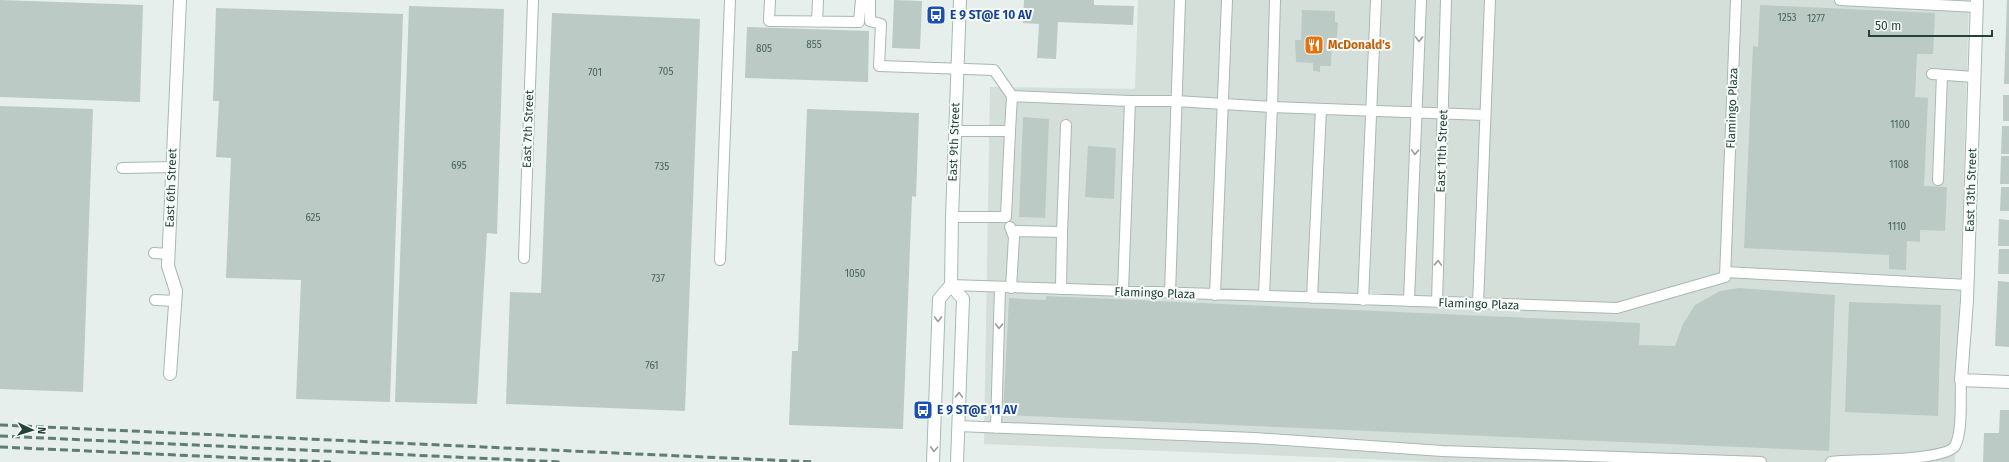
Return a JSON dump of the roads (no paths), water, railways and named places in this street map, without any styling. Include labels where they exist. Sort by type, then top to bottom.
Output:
[{"type":"street","name":"East 6th Street","points":[[170,374],[176,291],[168,266],[168,254],[180,0]]},
{"type":"street","name":"East 9th Street","points":[[951,285],[960,0]]},
{"type":"street","name":"East 13th Street","points":[[1961,380],[1968,285],[1977,4]]},
{"type":"street","points":[[933,462],[939,300],[951,285],[963,299],[957,462]]},
{"type":"street","points":[[1961,380],[2009,382]]},
{"type":"lane","name":"East 7th Street","points":[[524,258],[533,0]]},
{"type":"lane","points":[[720,260],[730,0]]},
{"type":"lane","points":[[770,0],[769,21],[817,22],[859,22],[861,0]]},
{"type":"lane","points":[[817,22],[818,0]]},
{"type":"lane","points":[[870,0],[870,21],[881,24],[879,66],[994,70],[1012,96],[1006,217],[1014,237],[1011,288]]},
{"type":"lane","points":[[1170,293],[1180,0]]},
{"type":"lane","points":[[1215,295],[1228,0]]},
{"type":"lane","points":[[1264,296],[1275,0]]},
{"type":"lane","points":[[1363,300],[1376,0]]},
{"type":"lane","points":[[1409,301],[1421,0]]},
{"type":"lane","name":"East 11th Street","points":[[1437,302],[1446,0]]},
{"type":"lane","points":[[1478,304],[1490,0]]},
{"type":"lane","name":"Flamingo Plaza","points":[[951,285],[1617,308],[1726,277],[1736,0]]},
{"type":"lane","points":[[1840,0],[1977,4]]},
{"type":"lane","points":[[1938,180],[1937,74],[1974,77]]},
{"type":"lane","points":[[1012,96],[1130,101],[1176,101],[1272,107],[1485,115]]},
{"type":"lane","points":[[1123,292],[1130,101]]},
{"type":"lane","points":[[1312,298],[1321,109]]},
{"type":"lane","points":[[1061,289],[1066,125]]},
{"type":"lane","points":[[955,131],[1010,132]]},
{"type":"lane","points":[[122,168],[172,167]]},
{"type":"lane","points":[[952,217],[1006,217]]},
{"type":"lane","points":[[1012,231],[1062,232]]},
{"type":"lane","points":[[154,253],[168,254]]},
{"type":"lane","points":[[1726,272],[1968,285]]},
{"type":"lane","points":[[996,428],[1000,287]]},
{"type":"lane","points":[[156,300],[176,301]]},
{"type":"lane","points":[[1831,462],[1885,461],[1937,457],[1948,454],[1955,447],[1958,436],[1961,380]]},
{"type":"lane","points":[[958,426],[1254,438],[1442,451],[1761,462]]},
{"type":"railway","points":[[0,425],[814,462]]},
{"type":"railway","points":[[0,436],[562,462]]},
{"type":"railway","points":[[0,447],[331,462]]},
{"type":"place","name":"E 9 ST@E 10 AV","points":[[936,15]]},
{"type":"place","name":"McDonald's","points":[[1314,45]]},
{"type":"place","name":"E 9 ST@E 11 AV","points":[[923,410]]}]
